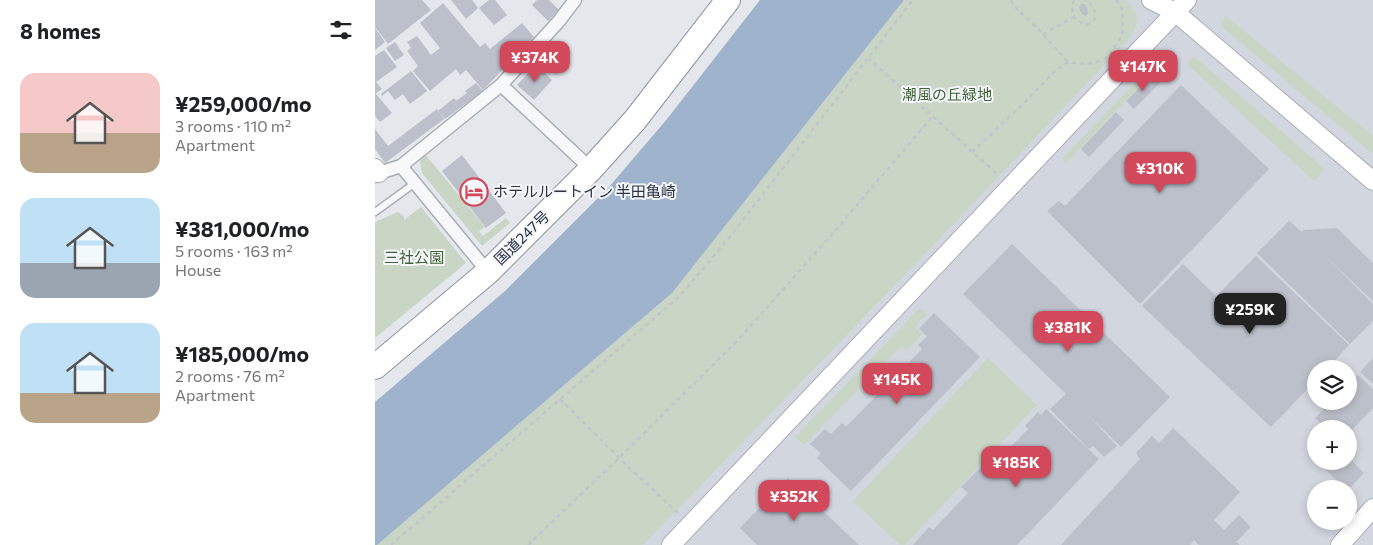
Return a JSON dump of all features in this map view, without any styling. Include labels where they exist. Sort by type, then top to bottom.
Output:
[{"type":"highway","name":"国道247号","points":[[375,367],[488,272],[591,169],[635,120],[728,0]]},
{"type":"street","points":[[376,172],[401,166],[501,85],[559,21],[575,0]]},
{"type":"street","points":[[1151,0],[1177,4],[1373,180]]},
{"type":"street","points":[[671,545],[1177,4]]},
{"type":"street","points":[[501,85],[591,169]]},
{"type":"street","points":[[401,166],[488,272]]},
{"type":"street","points":[[1340,545],[1373,508]]},
{"type":"lane","points":[[375,212],[415,183]]},
{"type":"path","points":[[391,545],[680,296],[733,233],[913,0]]},
{"type":"path","points":[[1011,0],[1017,9],[1069,62],[1080,64],[1093,63],[1105,58],[1120,39],[1123,29],[1122,9],[1116,0]]},
{"type":"path","points":[[1074,0],[1072,7],[1074,17],[1087,25],[1091,24],[1095,16],[1093,6],[1085,0]]},
{"type":"path","points":[[1043,34],[1074,17]]},
{"type":"path","points":[[868,58],[999,176]]},
{"type":"path","points":[[972,152],[1056,70],[1069,62]]},
{"type":"path","points":[[528,545],[739,339],[933,116]]},
{"type":"path","points":[[560,399],[678,513]]},
{"type":"shaded area","points":[[904,0],[1373,0],[1373,545],[377,545],[672,293]]},
{"type":"green space","name":"潮風の丘緑地","points":[[904,0],[1126,0],[1136,14],[1137,23],[1129,39],[903,277],[643,545],[377,545],[672,293]]},
{"type":"green space","points":[[1226,16],[1373,136],[1373,154],[1222,27]]},
{"type":"green space","points":[[546,46],[565,63],[556,75],[535,57]]},
{"type":"green space","points":[[1194,56],[1325,169],[1314,181],[1187,64]]},
{"type":"green space","points":[[1158,59],[1164,60],[1066,163],[1062,159]]},
{"type":"green space","points":[[425,154],[485,227],[479,231],[483,236],[506,218],[510,223],[482,246],[422,173],[420,161]]},
{"type":"green space","name":"三社公園","points":[[421,207],[466,263],[375,338],[375,222],[398,212],[404,216],[404,220]]},
{"type":"green space","points":[[920,308],[927,314],[915,327],[922,334],[906,351],[901,346],[804,445],[795,437]]},
{"type":"green space","points":[[988,358],[1037,405],[905,545],[900,545],[853,501]]},
{"type":"water","points":[[760,0],[904,0],[672,293],[375,545],[375,402],[505,291],[609,187],[667,119]]},
{"type":"building","points":[[375,0],[422,0],[431,10],[388,44],[375,27]]},
{"type":"building","points":[[451,0],[472,0],[478,8],[466,19]]},
{"type":"building","points":[[489,0],[495,0],[507,15],[494,25],[479,8]]},
{"type":"building","points":[[537,0],[549,0],[559,10],[548,21],[532,5]]},
{"type":"building","points":[[443,3],[480,47],[485,43],[490,49],[522,23],[534,37],[483,90],[466,70],[460,75],[456,69],[430,91],[413,71],[418,66],[407,51],[411,48],[407,42],[417,36],[431,55],[440,48],[420,23]]},
{"type":"building","points":[[1081,4],[1084,4],[1087,8],[1088,13],[1086,16],[1080,11],[1079,7]]},
{"type":"building","points":[[375,28],[385,42],[375,50]]},
{"type":"building","points":[[395,42],[404,55],[395,61],[386,48]]},
{"type":"building","points":[[384,50],[397,67],[376,82],[382,89],[375,94],[375,56]]},
{"type":"building","points":[[536,65],[552,80],[534,100],[517,85]]},
{"type":"building","points":[[411,71],[427,91],[410,104],[403,94],[395,100],[388,91],[382,96],[381,94]]},
{"type":"building","points":[[1153,74],[1161,82],[1134,109],[1126,101]]},
{"type":"building","points":[[476,83],[483,91],[445,119],[438,111],[454,98],[456,101],[467,93],[465,91]]},
{"type":"building","points":[[1181,85],[1269,169],[1140,304],[1047,211],[1059,201],[1065,206]]},
{"type":"building","points":[[376,94],[392,113],[380,122],[375,116]]},
{"type":"building","points":[[437,109],[444,119],[385,163],[375,149],[375,129],[388,146]]},
{"type":"building","points":[[1116,112],[1124,120],[1089,157],[1081,149]]},
{"type":"building","name":"ホテルルートイン 半田亀崎","points":[[462,155],[506,213],[486,228],[442,171]]},
{"type":"building","points":[[1289,221],[1302,232],[1304,230],[1337,228],[1373,263],[1373,301],[1325,256],[1373,304],[1373,321],[1350,344],[1257,253]]},
{"type":"building","points":[[1012,244],[1170,397],[1121,447],[1087,414],[1117,446],[1104,457],[1093,446],[1089,449],[1050,409],[1066,394],[963,294]]},
{"type":"building","points":[[1256,256],[1349,345],[1335,360],[1307,360],[1307,389],[1271,427],[1142,306],[1183,264],[1216,296]]},
{"type":"building","points":[[934,313],[980,357],[851,491],[817,458],[821,453],[810,444],[825,429],[831,434],[842,423],[846,427],[922,349],[918,345],[927,336],[919,329]]},
{"type":"building","points":[[1373,358],[1373,384],[1360,372]]},
{"type":"building","points":[[1357,376],[1373,389],[1373,408],[1357,425],[1357,420],[1317,420],[1315,418],[1323,410],[1357,410]]},
{"type":"building","points":[[1046,409],[1099,459],[1017,545],[913,545],[929,527],[933,530],[968,493],[961,487],[983,465],[989,470],[1028,429],[1025,426],[1038,412],[1041,415]]},
{"type":"building","points":[[1173,428],[1240,492],[1214,520],[1224,530],[1239,515],[1251,527],[1236,542],[1240,545],[1199,545],[1194,540],[1190,545],[1061,545],[1140,459],[1136,453],[1152,436],[1159,443]]},
{"type":"building","points":[[1357,466],[1364,473],[1357,480],[1336,480],[1326,470],[1357,470]]},
{"type":"building","points":[[788,478],[859,545],[757,545],[740,528]]},
{"type":"place","name":"ホテルルートイン 半田亀崎","points":[[474,192]]}]
